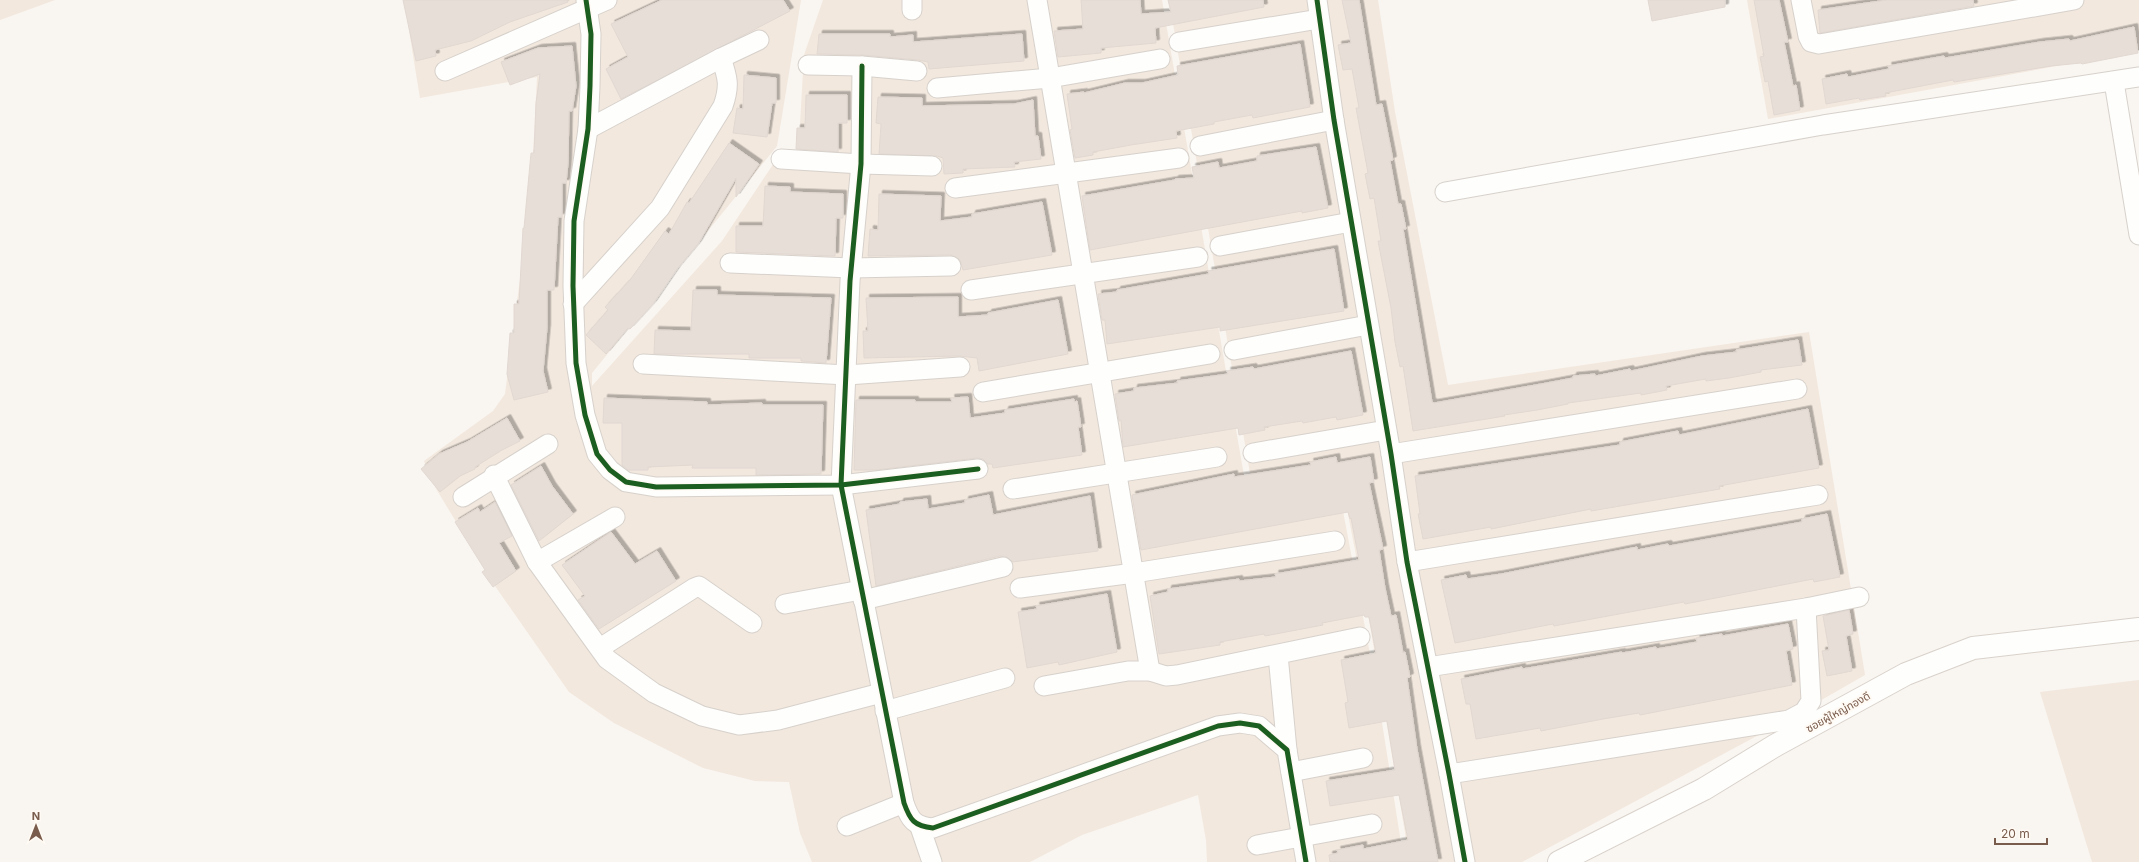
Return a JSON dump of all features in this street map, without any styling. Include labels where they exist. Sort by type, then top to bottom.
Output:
[{"type":"street","points":[[445,72],[587,5],[607,0]]},
{"type":"street","points":[[1037,0],[1150,671]]},
{"type":"street","points":[[1316,0],[1334,120],[1407,562],[1450,774],[1465,862]]},
{"type":"street","points":[[1801,0],[1808,36],[1811,42],[1819,44],[2074,0]]},
{"type":"street","points":[[587,5],[591,34],[588,130],[574,221],[573,304],[576,362],[585,415],[597,454],[610,470],[626,482],[656,487],[841,485],[978,469]]},
{"type":"street","points":[[1179,42],[1320,19]]},
{"type":"street","points":[[588,130],[720,58],[759,40]]},
{"type":"street","points":[[573,304],[660,208],[723,106],[728,91],[728,77],[720,58]]},
{"type":"street","points":[[937,88],[1050,78],[1160,59]]},
{"type":"street","points":[[808,65],[862,66],[916,71]]},
{"type":"street","points":[[862,66],[863,123],[861,164],[851,268],[841,485],[904,803],[909,817],[920,827],[932,862]]},
{"type":"street","points":[[1445,192],[1823,125],[2139,77]]},
{"type":"street","points":[[2114,82],[2139,235]]},
{"type":"street","points":[[1200,146],[1334,120]]},
{"type":"street","points":[[955,188],[1179,158]]},
{"type":"street","points":[[781,159],[861,164],[932,166]]},
{"type":"street","points":[[1220,246],[1352,222]]},
{"type":"street","points":[[971,290],[1198,257]]},
{"type":"street","points":[[730,263],[851,268],[951,266]]},
{"type":"street","points":[[1234,350],[1368,325]]},
{"type":"street","points":[[983,392],[1210,354]]},
{"type":"street","points":[[643,364],[847,375],[960,367]]},
{"type":"street","points":[[1390,454],[1797,389]]},
{"type":"street","points":[[1253,453],[1386,430]]},
{"type":"street","points":[[463,497],[494,475],[548,444]]},
{"type":"street","points":[[1013,489],[1217,457]]},
{"type":"street","points":[[494,475],[537,562],[607,659],[654,693],[702,716],[739,725],[778,720],[883,702],[1005,678]]},
{"type":"street","points":[[1407,562],[1818,495]]},
{"type":"street","points":[[537,562],[615,517]]},
{"type":"street","points":[[1020,588],[1134,573],[1336,541]]},
{"type":"street","points":[[785,604],[862,595],[1003,568]]},
{"type":"street","points":[[600,648],[699,586],[752,624]]},
{"type":"street","points":[[1428,667],[1806,608],[1859,597]]},
{"type":"street","points":[[1450,774],[1789,720],[1804,712],[1811,701],[1806,608]]},
{"type":"street","name":"ซอยผู้ใหญ่ทองดี","points":[[1559,862],[1704,789],[1776,746],[1914,671],[1973,648],[2139,629]]},
{"type":"street","points":[[1044,686],[1128,671],[1150,671],[1166,676],[1177,675],[1360,637]]},
{"type":"street","points":[[1278,655],[1287,750],[1306,862]]},
{"type":"street","points":[[920,827],[933,828],[1218,726],[1240,723],[1259,726],[1287,750]]},
{"type":"street","points":[[1291,772],[1363,758]]},
{"type":"street","points":[[847,826],[904,803]]},
{"type":"street","points":[[1257,845],[1372,824]]},
{"type":"shaded area","points":[[0,0],[55,0],[0,20]]},
{"type":"shaded area","points":[[404,0],[801,0],[777,146],[592,373],[592,386],[722,241],[780,154],[798,159],[804,55],[823,0],[1162,0],[1248,499],[1339,490],[1377,691],[1404,862],[1207,862],[1206,840],[1198,795],[1082,835],[1030,862],[812,862],[800,833],[789,782],[755,781],[703,768],[614,723],[569,692],[495,586],[435,487],[424,461],[493,411],[505,394],[531,195],[537,77],[420,98]]},
{"type":"shaded area","points":[[1169,0],[1378,0],[1395,112],[1448,385],[1809,332],[1865,675],[1783,722],[1522,862],[1410,862],[1371,631],[1342,484],[1253,491]]},
{"type":"shaded area","points":[[1747,0],[2139,0],[2139,51],[1768,119]]},
{"type":"shaded area","points":[[2139,680],[2139,862],[2092,862],[2040,692]]},
{"type":"building","points":[[403,0],[567,0],[568,2],[510,22],[471,41],[435,50],[436,56],[416,61]]},
{"type":"building","points":[[662,0],[783,0],[790,11],[621,99],[606,69],[628,57],[611,24]]},
{"type":"building","points":[[1081,0],[1140,0],[1141,14],[1171,12],[1168,0],[1263,0],[1264,7],[1155,28],[1156,43],[1101,48],[1101,53],[1058,57],[1054,31],[1083,29]]},
{"type":"building","points":[[1342,0],[1359,0],[1376,105],[1382,104],[1393,160],[1390,161],[1398,204],[1401,204],[1406,229],[1403,229],[1432,402],[1434,403],[1541,384],[1573,378],[1573,376],[1595,374],[1595,376],[1630,369],[1631,371],[1702,356],[1737,352],[1736,350],[1798,340],[1802,365],[1761,370],[1761,372],[1729,378],[1706,381],[1706,379],[1666,386],[1667,390],[1641,395],[1641,393],[1568,403],[1504,415],[1505,416],[1413,431],[1403,366],[1400,367],[1391,308],[1378,241],[1381,241],[1374,198],[1370,199],[1365,174],[1368,173],[1356,108],[1359,108],[1352,69],[1343,70],[1338,45],[1351,43]]},
{"type":"building","points":[[1648,0],[1725,0],[1725,7],[1652,21]]},
{"type":"building","points":[[1754,0],[1779,0],[1788,42],[1784,42],[1793,86],[1796,85],[1800,110],[1774,115],[1768,81],[1765,82],[1760,57],[1764,56]]},
{"type":"building","points":[[1887,0],[1973,0],[1974,6],[1820,33],[1818,10]]},
{"type":"building","points":[[2134,27],[2138,53],[2082,64],[2051,66],[1954,82],[1953,80],[1885,93],[1886,96],[1860,100],[1859,98],[1826,104],[1822,79],[1847,74],[1848,77],[1889,69],[1888,66],[1944,56],[1945,58],[2040,42],[2069,39],[2070,41]]},
{"type":"building","points":[[819,34],[890,34],[890,37],[913,35],[913,42],[1022,34],[1024,61],[929,69],[928,62],[918,60],[862,55],[817,54]]},
{"type":"building","points":[[1300,44],[1310,107],[1253,118],[1252,115],[1214,122],[1214,124],[1176,131],[1177,138],[1093,152],[1093,155],[1075,158],[1070,130],[1072,129],[1067,94],[1084,93],[1125,83],[1142,83],[1178,75],[1177,66]]},
{"type":"building","points":[[572,46],[576,86],[572,111],[569,111],[568,163],[566,183],[562,183],[562,217],[558,217],[554,290],[547,290],[547,328],[543,371],[548,392],[514,400],[507,374],[510,333],[514,333],[514,304],[519,304],[523,228],[531,153],[534,153],[536,103],[540,74],[510,85],[501,62],[538,48]]},
{"type":"building","points":[[744,75],[776,78],[776,103],[772,103],[767,137],[733,133],[737,108],[743,109]]},
{"type":"building","points":[[806,95],[847,95],[847,123],[838,123],[838,152],[796,149],[797,128],[805,128]]},
{"type":"building","points":[[878,97],[922,98],[922,106],[1014,104],[1033,100],[1035,136],[1038,136],[1041,159],[1014,162],[1015,167],[963,169],[963,173],[944,174],[943,158],[937,156],[879,154],[881,124],[876,123]]},
{"type":"building","points":[[729,143],[759,164],[736,197],[736,178],[698,244],[677,269],[653,304],[630,329],[628,328],[606,354],[586,335],[608,310],[605,307],[630,280],[665,231],[669,234],[687,202],[689,203]]},
{"type":"building","points":[[1316,147],[1328,208],[1302,213],[1302,211],[1090,250],[1082,196],[1175,179],[1194,178],[1192,167],[1218,162],[1219,168],[1257,161],[1257,156]]},
{"type":"building","points":[[765,186],[790,187],[790,192],[843,194],[843,218],[836,218],[835,256],[736,252],[736,226],[763,226]]},
{"type":"building","points":[[879,194],[941,196],[940,221],[972,217],[972,214],[1042,202],[1052,255],[963,270],[960,260],[951,255],[868,256],[870,229],[878,230]]},
{"type":"building","points":[[1334,249],[1344,311],[1220,331],[1220,327],[1107,344],[1105,320],[1102,320],[1098,294],[1117,292],[1117,290],[1209,274],[1208,271]]},
{"type":"building","points":[[693,290],[717,290],[717,295],[831,298],[826,363],[801,361],[801,358],[749,358],[749,354],[654,354],[655,330],[691,331]]},
{"type":"building","points":[[958,297],[958,317],[988,315],[988,313],[1058,300],[1068,354],[979,371],[977,358],[959,356],[864,358],[863,331],[868,331],[866,298]]},
{"type":"building","points":[[1351,351],[1363,415],[1337,420],[1336,417],[1303,423],[1302,421],[1264,427],[1265,430],[1239,435],[1238,428],[1123,447],[1121,420],[1119,421],[1115,394],[1134,391],[1134,388],[1178,383],[1177,381],[1228,374],[1227,371],[1253,367],[1254,369]]},
{"type":"building","points":[[968,397],[970,418],[1005,413],[1005,410],[1074,399],[1074,402],[1077,401],[1081,427],[1078,427],[1082,455],[993,468],[992,464],[988,464],[983,459],[977,458],[876,470],[854,470],[856,400],[915,400],[915,402],[952,402],[951,398]]},
{"type":"building","points":[[604,398],[707,402],[707,405],[762,403],[762,405],[823,405],[821,474],[756,475],[756,468],[692,468],[693,465],[648,467],[648,470],[628,470],[622,465],[622,423],[603,423]]},
{"type":"building","points":[[1808,409],[1819,468],[1719,486],[1720,489],[1591,511],[1591,509],[1491,529],[1491,527],[1423,539],[1418,514],[1420,514],[1415,476],[1620,445],[1620,442],[1678,431],[1679,435]]},
{"type":"building","points":[[507,418],[520,441],[502,450],[475,467],[475,469],[460,476],[440,492],[421,469],[439,454],[467,442]]},
{"type":"building","points":[[1336,457],[1337,463],[1370,457],[1374,482],[1369,483],[1383,549],[1379,550],[1385,588],[1391,616],[1396,615],[1403,653],[1405,652],[1410,677],[1407,678],[1417,749],[1438,862],[1330,862],[1329,855],[1338,853],[1337,850],[1363,845],[1363,849],[1408,840],[1399,795],[1330,806],[1326,781],[1395,770],[1387,721],[1349,728],[1345,703],[1348,702],[1341,660],[1376,653],[1369,617],[1365,617],[1364,615],[1322,623],[1323,625],[1265,636],[1264,634],[1220,642],[1220,645],[1159,654],[1150,596],[1168,592],[1168,589],[1239,579],[1239,581],[1276,577],[1275,574],[1359,560],[1351,518],[1350,519],[1348,512],[1141,550],[1132,495],[1234,474],[1234,477],[1311,465],[1310,462]]},
{"type":"building","points":[[541,466],[552,486],[573,514],[539,541],[511,485]]},
{"type":"building","points":[[989,495],[993,515],[1090,496],[1098,551],[1012,562],[1007,557],[1000,556],[876,586],[866,510],[900,504],[900,502],[927,499],[928,509],[965,503],[965,500]]},
{"type":"building","points":[[495,502],[512,536],[499,543],[516,571],[493,587],[482,572],[485,570],[455,522],[478,508],[480,512]]},
{"type":"building","points":[[1827,514],[1840,577],[1814,582],[1813,579],[1685,604],[1684,602],[1554,626],[1553,624],[1455,643],[1441,580],[1466,575],[1467,579],[1501,574],[1637,547],[1637,550],[1668,544],[1669,546],[1802,522],[1802,519]]},
{"type":"building","points":[[611,532],[635,564],[657,551],[676,581],[599,629],[578,600],[585,596],[562,565]]},
{"type":"building","points":[[1107,594],[1117,652],[1059,665],[1058,662],[1027,668],[1018,612],[1037,609],[1036,606]]},
{"type":"building","points":[[1849,610],[1853,634],[1846,636],[1852,671],[1827,676],[1822,651],[1829,650],[1823,616]]},
{"type":"building","points":[[1788,624],[1793,649],[1786,651],[1792,685],[1640,715],[1639,713],[1541,731],[1540,728],[1476,739],[1470,704],[1466,704],[1461,679],[1522,667],[1522,669],[1656,647],[1656,649],[1697,642],[1696,638],[1722,634],[1722,636]]},
{"type":"cycle path","points":[[586,0],[591,34],[590,86],[588,129],[574,221],[573,286],[576,363],[585,415],[597,454],[610,470],[626,482],[656,487],[841,485],[978,469]]},
{"type":"cycle path","points":[[1317,0],[1334,120],[1391,454],[1407,562],[1465,862]]},
{"type":"cycle path","points":[[862,66],[861,164],[850,281],[841,485],[904,803],[908,814],[917,824],[933,828],[1218,726],[1240,723],[1259,726],[1287,750],[1306,862]]}]
